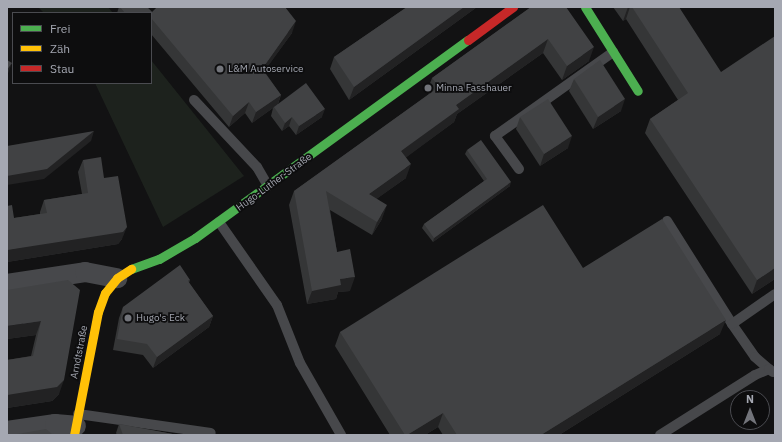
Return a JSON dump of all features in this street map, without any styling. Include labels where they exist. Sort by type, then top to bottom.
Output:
[{"type":"street","name":"Hugo-Luther-Straße","points":[[117,278],[137,265],[159,259],[219,222],[513,7]]},
{"type":"street","points":[[585,7],[638,91]]},
{"type":"street","points":[[7,284],[85,272],[117,278]]},
{"type":"street","name":"Arndtstraße","points":[[76,425],[98,312],[104,293],[117,278]]},
{"type":"street","points":[[7,431],[55,424],[76,425]]},
{"type":"lane","points":[[519,168],[495,136],[613,52]]},
{"type":"lane","points":[[194,100],[257,167],[268,186]]},
{"type":"lane","points":[[667,221],[732,324],[755,357],[772,371]]},
{"type":"lane","points":[[219,222],[278,305],[300,364],[341,435]]},
{"type":"lane","points":[[732,324],[775,294]]},
{"type":"lane","points":[[660,435],[755,375],[772,371]]},
{"type":"lane","points":[[76,425],[211,433]]},
{"type":"shaded area","points":[[38,7],[108,7],[112,12],[43,12]]},
{"type":"shaded area","points":[[152,61],[244,176],[163,227],[95,84],[152,84]]},
{"type":"building","points":[[120,7],[147,7],[152,12],[124,12]]},
{"type":"building","points":[[157,7],[285,7],[296,21],[262,69],[281,95],[256,112],[249,102],[233,116],[152,19],[152,12]]},
{"type":"building","points":[[407,7],[464,7],[354,87],[334,57]]},
{"type":"building","points":[[531,7],[566,7],[594,47],[567,66],[548,39],[456,105],[459,109],[401,151],[411,164],[369,194],[387,205],[377,222],[326,191],[337,252],[350,249],[355,277],[340,279],[341,285],[312,291],[294,191],[439,87],[432,78]]},
{"type":"building","points":[[632,7],[679,7],[721,72],[775,36],[775,268],[757,280],[650,119],[688,93]]},
{"type":"building","points":[[7,60],[12,63],[7,70]]},
{"type":"building","points":[[600,60],[625,99],[598,117],[574,79]]},
{"type":"building","points":[[306,83],[325,109],[299,126],[292,117],[285,123],[274,107]]},
{"type":"building","points":[[548,99],[572,136],[544,154],[520,117]]},
{"type":"building","points":[[94,131],[47,169],[7,176],[7,146]]},
{"type":"building","points":[[481,140],[511,182],[434,238],[424,224],[487,179],[467,150]]},
{"type":"building","points":[[101,157],[104,178],[118,176],[127,227],[123,232],[7,250],[7,206],[12,205],[14,218],[47,213],[44,200],[88,193],[83,160]]},
{"type":"building","points":[[543,205],[583,268],[662,219],[726,320],[541,435],[457,435],[443,413],[405,435],[340,332]]},
{"type":"building","points":[[180,265],[190,280],[188,281],[213,316],[157,357],[147,344],[117,339],[123,307]]},
{"type":"building","points":[[68,280],[80,290],[64,380],[57,387],[7,395],[7,360],[33,356],[41,321],[7,326],[7,290]]},
{"type":"building","points":[[119,424],[178,435],[123,435]]},
{"type":"building","points":[[46,429],[53,435],[12,435]]},
{"type":"traffic: fast","points":[[585,7],[638,91]]},
{"type":"traffic: fast","points":[[131,269],[159,259],[195,238],[468,40]]},
{"type":"traffic: slow","points":[[74,435],[98,312],[105,293],[117,278],[131,269]]},
{"type":"traffic: jam","points":[[468,40],[513,7]]},
{"type":"place","name":"L&M Autoservice","points":[[220,69]]},
{"type":"place","name":"Minna Fasshauer","points":[[428,88]]},
{"type":"place","name":"Hugo's Eck","points":[[128,318]]}]
